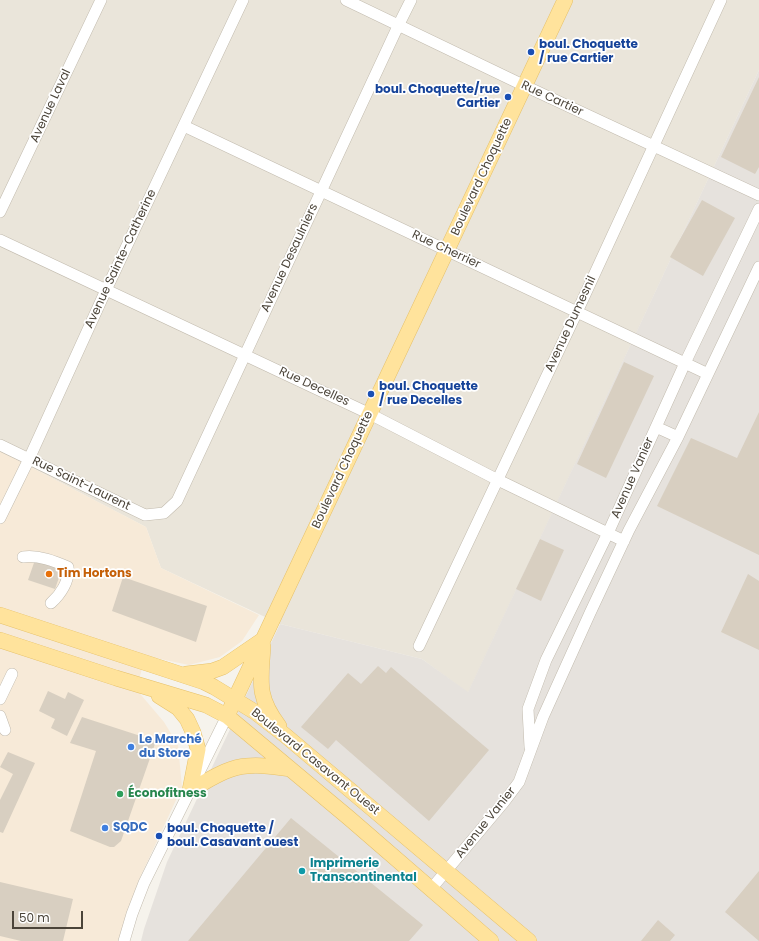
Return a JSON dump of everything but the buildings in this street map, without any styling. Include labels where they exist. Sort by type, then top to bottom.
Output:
[{"type":"main road","name":"Boulevard Choquette","points":[[227,716],[565,0]]},
{"type":"main road","name":"Boulevard Casavant Ouest","points":[[0,615],[183,675],[214,687],[255,712],[447,870],[529,941]]},
{"type":"main road","points":[[183,675],[212,671],[223,667],[263,639]]},
{"type":"main road","points":[[263,639],[260,688],[270,714],[286,736]]},
{"type":"main road","name":"Boulevard Casavant Ouest","points":[[0,640],[206,705],[227,716],[491,941]]},
{"type":"main road","points":[[136,683],[178,708],[189,722],[198,749],[190,790]]},
{"type":"main road","points":[[190,790],[230,770],[246,766],[257,765],[290,769]]},
{"type":"street","name":"Avenue Laval","points":[[0,212],[101,0]]},
{"type":"street","name":"Avenue Sainte-Catherine","points":[[0,518],[243,0]]},
{"type":"street","name":"Rue Cartier","points":[[346,0],[524,86],[759,195]]},
{"type":"street","name":"Avenue Desaulniers","points":[[164,513],[177,501],[398,24],[411,0]]},
{"type":"street","name":"Avenue Dumesnil","points":[[419,646],[577,312],[721,0]]},
{"type":"street","name":"Rue Cherrier","points":[[184,126],[708,374]]},
{"type":"street","name":"Avenue Vanier","points":[[531,751],[528,709],[546,660],[608,533],[685,363],[759,209]]},
{"type":"street","name":"Rue Decelles","points":[[0,240],[370,414],[498,480],[624,541]]},
{"type":"street","name":"Avenue Vanier","points":[[431,889],[513,792],[519,782],[543,717],[590,613],[624,541],[678,437],[759,267]]},
{"type":"street","points":[[656,427],[678,437]]},
{"type":"street","name":"Rue Saint-Laurent","points":[[0,445],[145,515],[164,513]]},
{"type":"street","points":[[23,557],[34,556],[57,562],[68,567],[69,573],[60,595],[51,603]]},
{"type":"street","points":[[574,602],[590,613]]},
{"type":"street","points":[[0,699],[12,674]]},
{"type":"street","points":[[0,716],[5,730]]},
{"type":"street","name":"Boulevard Choquette","points":[[124,941],[132,914],[144,883],[227,716]]},
{"type":"shaded area","points":[[0,0],[759,0],[759,70],[468,693],[422,659],[280,624],[161,568],[146,527],[0,451]]},
{"type":"shaded area","points":[[759,70],[759,941],[141,941],[167,862],[280,624],[422,659],[468,692]]},
{"type":"shaded area","points":[[0,451],[146,527],[161,568],[259,615],[242,641],[220,657],[189,665],[146,656],[136,689],[164,722],[178,745],[182,787],[139,880],[119,941],[0,941]]},
{"type":"place","name":"boul. Choquette / rue Cartier","points":[[531,52]]},
{"type":"place","name":"boul. Choquette/rue Cartier","points":[[508,97]]},
{"type":"place","name":"boul. Choquette / rue Decelles","points":[[371,394]]},
{"type":"place","name":"Tim Hortons","points":[[49,574]]},
{"type":"place","name":"Le Marché du Store","points":[[131,747]]},
{"type":"place","name":"Éconofitness","points":[[120,794]]},
{"type":"place","name":"SQDC","points":[[105,828]]},
{"type":"place","name":"boul. Choquette / boul. Casavant ouest","points":[[159,836]]},
{"type":"place","name":"Imprimerie Transcontinental","points":[[302,871]]}]
